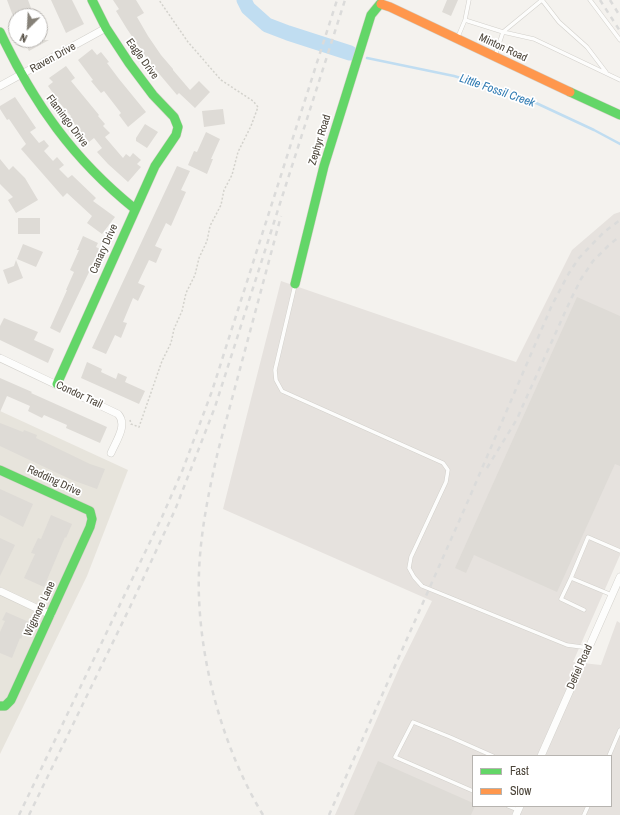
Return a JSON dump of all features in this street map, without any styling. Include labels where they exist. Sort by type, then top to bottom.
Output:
[{"type":"street","name":"Eagle Drive","points":[[92,0],[106,28],[138,76],[153,95],[174,117],[178,127]]},
{"type":"street","name":"Minton Road","points":[[379,4],[390,7],[457,40],[620,115]]},
{"type":"street","name":"Zephyr Road","points":[[295,284],[324,166],[371,15],[379,4]]},
{"type":"street","name":"Raven Drive","points":[[0,86],[106,28]]},
{"type":"street","name":"Flamingo Drive","points":[[0,32],[22,75],[47,115],[80,158],[108,188],[135,209]]},
{"type":"street","name":"Canary Drive","points":[[57,384],[155,166],[176,135],[178,127]]},
{"type":"street","name":"Condor Trail","points":[[0,358],[115,411],[121,417],[122,422],[121,429],[111,453]]},
{"type":"street","name":"Redding Drive","points":[[0,470],[90,511],[92,519]]},
{"type":"street","name":"Wigmore Lane","points":[[3,706],[11,700],[51,615],[90,527],[92,519]]},
{"type":"street","name":"Defiel Road","points":[[541,755],[620,577]]},
{"type":"street","points":[[0,591],[51,615]]},
{"type":"lane","points":[[457,40],[465,20],[469,0]]},
{"type":"lane","points":[[494,57],[503,32],[542,0],[559,22],[587,47],[606,73]]},
{"type":"lane","points":[[590,0],[620,40]]},
{"type":"lane","points":[[465,20],[503,32],[534,39],[620,80]]},
{"type":"lane","points":[[295,284],[275,370],[276,380],[282,391],[443,463],[448,470],[446,482],[411,557],[409,568],[414,577],[422,586],[567,646],[589,648]]},
{"type":"lane","points":[[584,610],[561,599],[588,537],[620,551]]},
{"type":"lane","points":[[570,578],[612,595]]},
{"type":"lane","points":[[472,791],[395,757],[412,722],[491,755]]},
{"type":"lane","points":[[609,755],[620,730]]},
{"type":"path","points":[[129,418],[131,424],[138,427],[162,361],[171,343],[174,329],[182,311],[186,292],[195,275],[199,258],[207,241],[210,226],[221,205],[224,190],[232,175],[238,152],[251,126],[258,107],[253,101],[221,80],[188,42],[159,0]]},
{"type":"shaded area","points":[[620,212],[620,555],[573,662],[601,665],[617,621],[620,623],[620,815],[335,815],[400,666],[432,601],[223,509],[281,281],[516,362],[572,250],[614,214]]},
{"type":"shaded area","points":[[0,411],[128,470],[87,576],[0,754]]},
{"type":"building","points":[[7,0],[28,0],[31,8],[10,8]]},
{"type":"building","points":[[51,0],[72,0],[84,24],[66,33]]},
{"type":"building","points":[[113,0],[136,0],[144,13],[137,17],[148,36],[173,70],[190,90],[199,81],[210,92],[195,108],[179,93],[177,95],[150,63],[116,11],[119,9]]},
{"type":"building","points":[[447,0],[458,0],[451,16],[442,12]]},
{"type":"building","points":[[27,48],[34,48],[29,51]]},
{"type":"building","points":[[92,49],[97,55],[101,52],[119,79],[146,112],[128,127],[119,115],[121,113],[104,91],[101,93],[91,81],[93,80],[78,60]]},
{"type":"building","points":[[66,66],[75,78],[71,81],[99,115],[98,116],[105,124],[103,126],[110,133],[105,137],[123,158],[126,154],[130,157],[133,153],[141,160],[137,164],[141,167],[128,182],[97,152],[102,148],[94,138],[89,142],[48,86],[53,82],[49,78]]},
{"type":"building","points":[[15,97],[36,128],[30,132],[39,143],[44,140],[49,146],[44,151],[53,161],[57,157],[64,165],[59,169],[68,178],[72,175],[96,198],[93,201],[115,217],[102,234],[87,223],[92,216],[67,193],[63,197],[21,149],[26,144],[9,119],[7,120],[0,109],[0,106]]},
{"type":"building","points":[[223,109],[225,124],[204,127],[202,111]]},
{"type":"building","points":[[145,124],[158,132],[147,148],[136,141],[136,138]]},
{"type":"building","points":[[206,132],[220,139],[211,159],[213,159],[207,174],[188,165],[194,151],[197,152]]},
{"type":"building","points":[[0,159],[9,170],[13,166],[25,178],[38,200],[16,213],[8,200],[13,197],[0,184]]},
{"type":"building","points":[[177,166],[190,171],[181,190],[186,192],[171,226],[166,223],[155,246],[162,249],[156,263],[149,260],[138,283],[145,286],[138,301],[133,298],[123,322],[127,323],[121,338],[115,335],[106,354],[92,348]]},
{"type":"building","points":[[18,218],[40,218],[40,234],[18,234]]},
{"type":"building","points":[[83,236],[98,243],[96,247],[100,249],[60,333],[50,328],[74,272],[70,270],[79,250],[77,250]]},
{"type":"building","points":[[23,244],[43,252],[36,267],[17,259]]},
{"type":"building","points":[[16,260],[23,278],[8,284],[3,270],[14,266]]},
{"type":"building","points":[[577,297],[620,316],[620,466],[615,464],[557,592],[474,555],[466,573],[455,568]]},
{"type":"building","points":[[4,318],[38,332],[34,340],[54,349],[48,363],[0,340],[0,326]]},
{"type":"building","points":[[87,362],[102,369],[101,372],[116,379],[118,373],[127,377],[125,382],[145,391],[139,404],[81,378]]},
{"type":"building","points":[[0,378],[107,427],[100,443],[66,428],[67,425],[44,415],[42,418],[28,411],[30,406],[7,396],[0,412]]},
{"type":"building","points":[[0,423],[23,432],[24,430],[37,435],[36,438],[90,464],[105,469],[97,489],[72,480],[0,446]]},
{"type":"building","points":[[0,489],[33,504],[23,527],[0,515]]},
{"type":"building","points":[[51,515],[72,524],[44,587],[24,578],[35,554],[31,553],[38,538],[41,539]]},
{"type":"building","points":[[0,538],[15,545],[0,576]]},
{"type":"building","points":[[6,612],[29,622],[21,639],[20,638],[12,658],[0,653],[0,632],[5,621],[2,620]]},
{"type":"building","points":[[378,761],[472,803],[472,807],[475,807],[471,815],[354,815]]},
{"type":"waterway","name":"Little Fossil Creek","points":[[244,0],[248,8],[267,25],[350,53]]},
{"type":"waterway","name":"Little Fossil Creek","points":[[367,58],[454,76],[521,96],[594,130],[620,144]]},
{"type":"railway","points":[[19,815],[162,517],[183,469],[212,391],[337,0]]},
{"type":"railway","points":[[29,815],[130,607],[175,510],[215,407],[345,0]]},
{"type":"railway","points":[[600,0],[620,31]]},
{"type":"railway","points":[[610,0],[620,16]]},
{"type":"railway","points":[[263,815],[249,791],[237,765],[218,711],[205,654],[201,626],[199,580],[201,543],[210,487],[218,451],[281,216]]},
{"type":"railway","points":[[329,815],[468,501],[552,305],[579,258],[604,232],[620,220]]},
{"type":"railway","points":[[487,468],[517,419],[581,279],[593,261],[620,236]]},
{"type":"traffic: fast","points":[[57,384],[155,166],[176,135],[178,127],[174,117],[153,95],[129,63],[106,28],[92,0]]},
{"type":"traffic: fast","points":[[295,284],[324,166],[371,15],[381,4]]},
{"type":"traffic: fast","points":[[0,32],[27,83],[57,129],[93,170],[135,209]]},
{"type":"traffic: fast","points":[[570,92],[620,115]]},
{"type":"traffic: fast","points":[[0,470],[90,511],[92,519],[90,527],[11,700],[5,706],[0,706]]},
{"type":"traffic: slow","points":[[381,4],[570,92]]}]
